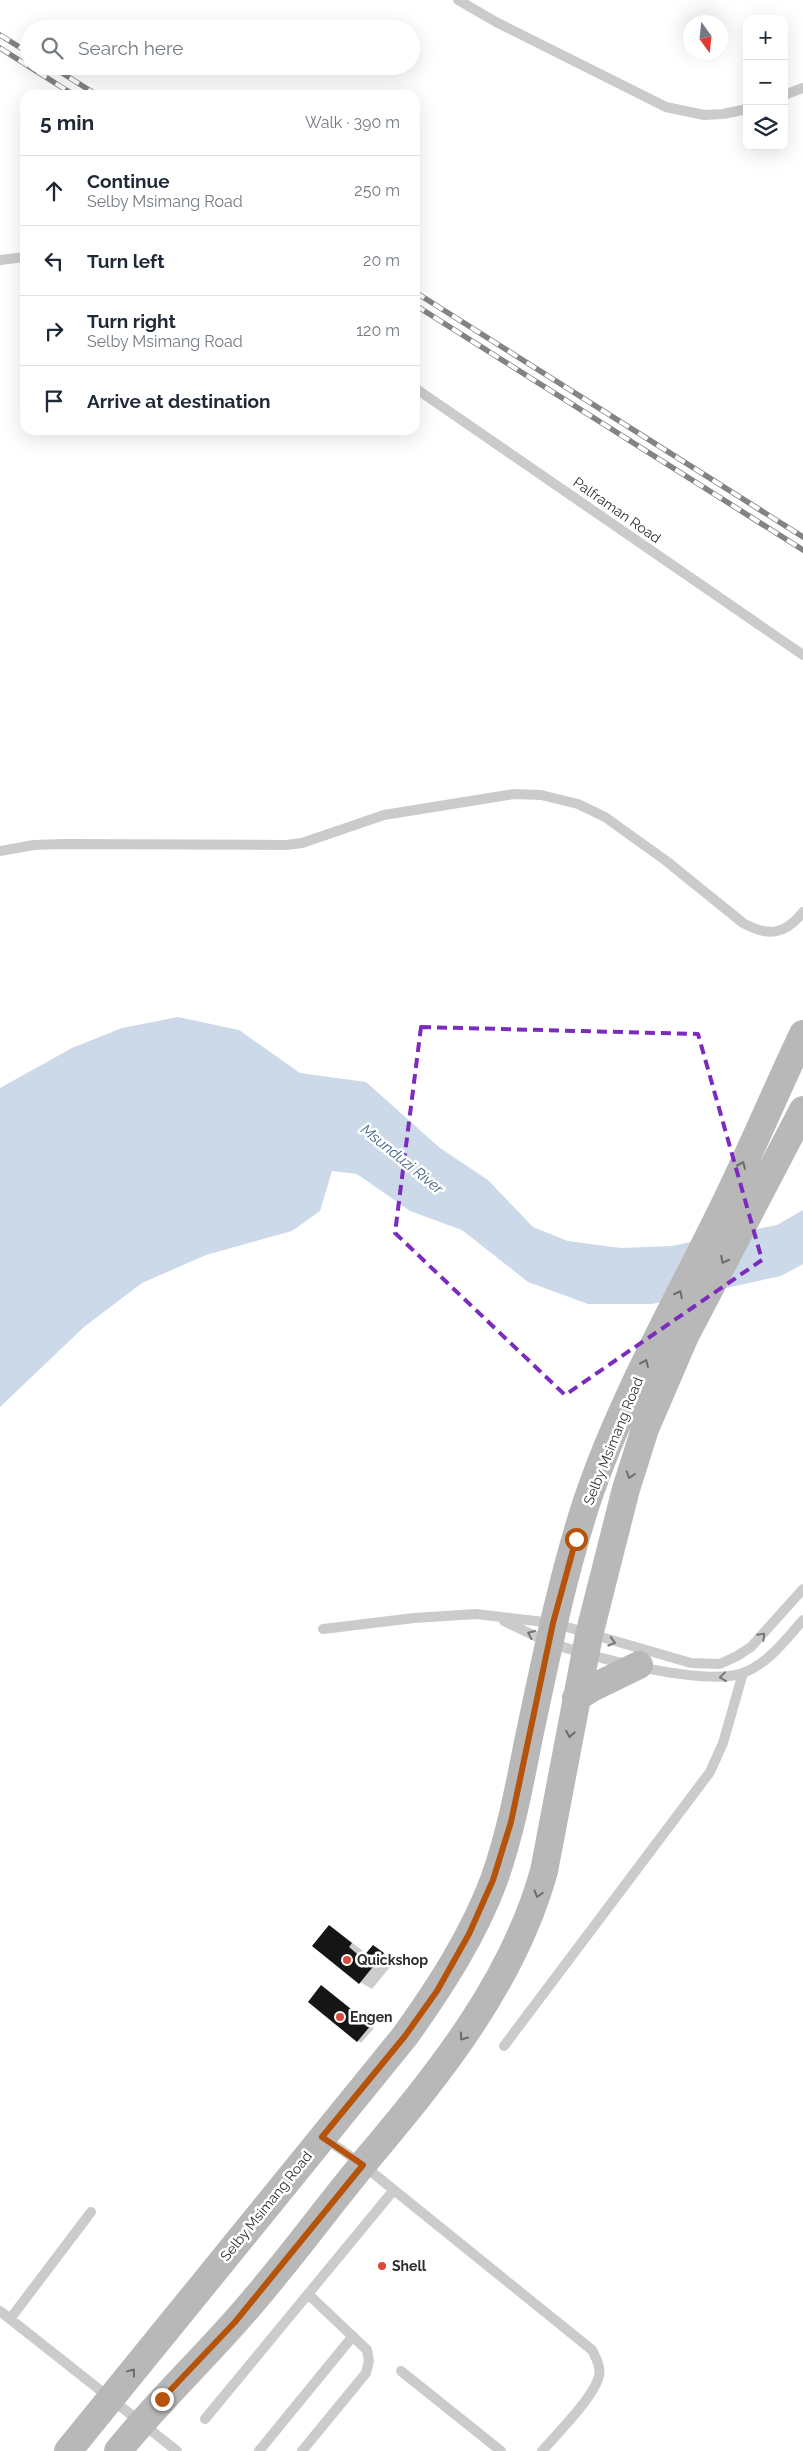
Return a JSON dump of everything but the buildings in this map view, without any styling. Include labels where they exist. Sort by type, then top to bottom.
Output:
[{"type":"main road","name":"Selby Msimang Road","points":[[68,2451],[394,2049],[426,2006],[473,1925],[493,1880],[570,1637],[610,1551],[626,1489],[645,1429],[685,1336],[803,1034]]},
{"type":"main road","name":"Selby Msimang Road","points":[[118,2451],[141,2422],[235,2322],[418,2099],[478,2018],[503,1974],[536,1901],[546,1862],[576,1698],[570,1637],[587,1503],[604,1457],[657,1338],[734,1213],[803,1110]]},
{"type":"main road","points":[[576,1698],[639,1665]]},
{"type":"lane","points":[[458,0],[496,22],[666,107],[704,116],[743,109]]},
{"type":"lane","points":[[788,94],[803,88]]},
{"type":"lane","points":[[0,260],[20,258]]},
{"type":"lane","name":"Palframan Road","points":[[420,391],[803,655]]},
{"type":"lane","points":[[0,852],[34,845],[63,844],[286,845],[302,843],[384,816],[514,794],[541,794],[578,804],[604,818],[666,860],[743,923],[756,931],[770,933],[784,929],[803,912]]},
{"type":"lane","points":[[323,1629],[456,1614],[496,1618],[570,1637],[691,1663],[720,1664],[751,1647],[803,1589]]},
{"type":"lane","points":[[496,1618],[570,1637],[639,1665],[704,1678],[743,1673],[771,1654],[803,1620]]},
{"type":"lane","points":[[504,2046],[710,1772],[723,1743],[743,1673]]},
{"type":"lane","points":[[322,2137],[363,2165],[592,2350],[599,2368],[599,2376],[591,2393],[542,2451]]},
{"type":"lane","points":[[205,2418],[393,2191]]},
{"type":"lane","points":[[10,2319],[91,2212]]},
{"type":"lane","points":[[302,2451],[366,2373],[369,2361],[367,2350],[308,2294]]},
{"type":"lane","points":[[0,2311],[177,2451]]},
{"type":"lane","points":[[259,2451],[353,2336]]},
{"type":"lane","points":[[401,2371],[501,2451]]},
{"type":"highlighted area","points":[[421,1027],[698,1034],[762,1260],[565,1395],[395,1233]]},
{"type":"water","name":"Msunduzi River","points":[[178,1017],[239,1030],[300,1073],[366,1082],[440,1148],[488,1180],[533,1227],[568,1241],[621,1248],[671,1246],[777,1225],[803,1210],[803,1264],[781,1276],[652,1304],[588,1304],[528,1282],[462,1230],[410,1211],[357,1174],[332,1171],[320,1211],[292,1231],[206,1255],[142,1283],[84,1327],[0,1407],[0,1088],[72,1048],[122,1028]]},
{"type":"railway","points":[[0,35],[20,47]]},
{"type":"railway","points":[[0,48],[20,61]]},
{"type":"railway","points":[[43,75],[66,90]]},
{"type":"railway","points":[[65,75],[89,90]]},
{"type":"railway","points":[[420,295],[803,537]]},
{"type":"railway","points":[[420,308],[803,550]]},
{"type":"place","name":"Quickshop","points":[[347,1960]]},
{"type":"place","name":"Engen","points":[[340,2017]]},
{"type":"place","name":"Shell","points":[[382,2266]]},
{"type":"route","points":[[162,2399],[235,2322],[363,2165],[322,2137],[405,2036],[437,1991],[469,1934],[493,1880],[511,1822],[553,1623],[576,1539]]}]
